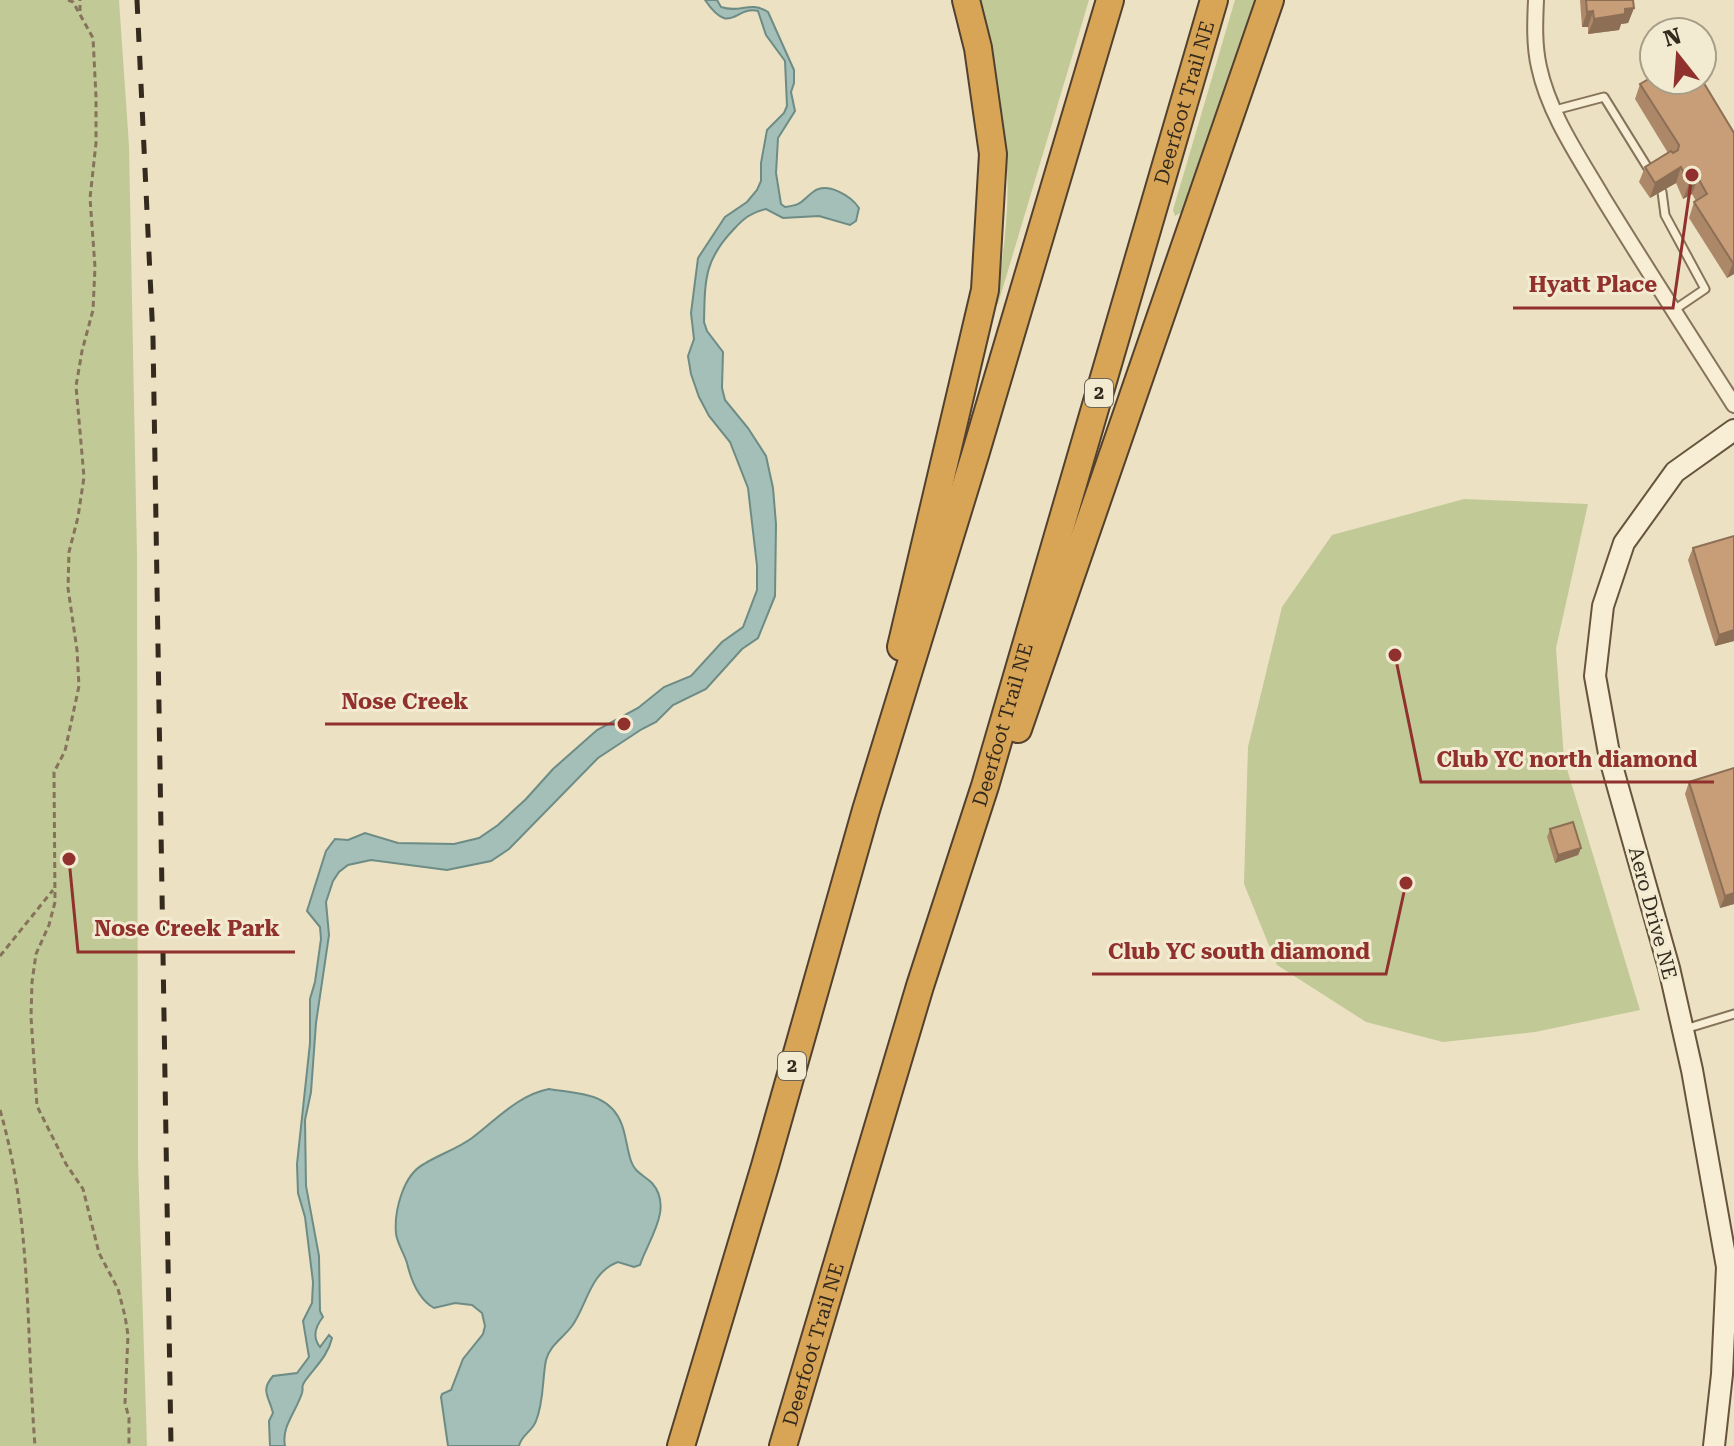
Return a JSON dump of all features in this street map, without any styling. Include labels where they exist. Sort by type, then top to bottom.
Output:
[{"type":"highway","points":[[904,686],[900,642],[985,290],[993,154],[978,48],[966,0]]},
{"type":"highway","name":"2","points":[[681,1446],[1110,0]]},
{"type":"highway","name":"Deerfoot Trail NE","points":[[783,1446],[920,986],[985,786],[1214,0]]},
{"type":"highway","points":[[985,786],[1008,760],[1270,0]]},
{"type":"street","points":[[1536,0],[1534,32],[1538,67],[1554,111],[1578,156],[1734,405]]},
{"type":"street","name":"Aero Drive NE","points":[[1714,1446],[1730,1266],[1683,1029],[1669,968],[1610,759],[1595,676],[1603,606],[1624,543],[1675,472],[1734,430]]},
{"type":"lane","points":[[1554,111],[1604,97],[1652,174]]},
{"type":"lane","points":[[1662,192],[1665,215],[1705,289],[1674,310]]},
{"type":"lane","points":[[1683,1029],[1734,1014]]},
{"type":"path","points":[[68,0],[73,2],[93,38],[96,143],[90,198],[95,267],[93,310],[76,386],[84,477],[69,552],[68,588],[79,686],[65,751],[54,772],[57,848],[55,902],[36,954],[32,982],[36,1096],[43,1120],[83,1189],[99,1253],[118,1289],[128,1335],[125,1403],[129,1418],[129,1446]]},
{"type":"path","points":[[80,0],[80,15]]},
{"type":"path","points":[[0,956],[54,888]]},
{"type":"path","points":[[0,1110],[21,1202],[29,1298],[35,1446]]},
{"type":"green space","points":[[0,0],[119,0],[129,146],[137,556],[138,1161],[147,1446],[0,1446]]},
{"type":"green space","points":[[972,0],[1089,0],[998,304],[995,305],[1007,213],[1006,157],[997,97]]},
{"type":"green space","points":[[1235,0],[1257,0],[1182,212],[1175,216],[1173,210]]},
{"type":"green space","points":[[1464,499],[1588,504],[1556,648],[1564,759],[1640,1010],[1535,1032],[1443,1042],[1366,1022],[1277,965],[1244,884],[1248,747],[1282,607],[1332,535]]},
{"type":"water","points":[[705,0],[717,0],[721,7],[728,9],[755,7],[768,12],[794,70],[791,92],[795,111],[778,138],[776,173],[781,204],[785,207],[795,205],[813,192],[825,188],[845,195],[859,208],[856,221],[850,225],[819,216],[783,218],[766,209],[756,212],[724,240],[708,271],[704,322],[723,352],[722,388],[725,400],[766,456],[773,488],[775,596],[758,638],[742,649],[706,689],[673,705],[656,722],[598,758],[509,849],[491,861],[447,870],[371,860],[348,865],[333,881],[326,902],[329,935],[305,1120],[306,1186],[319,1256],[320,1311],[323,1317],[315,1336],[320,1347],[329,1335],[332,1338],[324,1356],[303,1385],[285,1432],[285,1446],[270,1446],[269,1421],[273,1413],[267,1386],[273,1376],[297,1373],[309,1357],[303,1321],[312,1303],[313,1282],[305,1217],[298,1193],[297,1164],[310,1043],[310,999],[321,939],[320,927],[307,911],[326,851],[335,839],[348,840],[365,833],[398,843],[454,844],[479,838],[498,825],[597,730],[638,708],[664,687],[691,676],[722,642],[743,627],[757,590],[748,488],[730,442],[709,416],[699,397],[688,356],[694,339],[691,313],[698,258],[725,217],[747,202],[761,181],[767,130],[787,106],[785,61],[766,35],[758,11],[750,10],[727,19],[714,11]]},
{"type":"water","points":[[549,1089],[592,1096],[610,1106],[617,1114],[633,1165],[658,1193],[661,1203],[657,1224],[640,1265],[634,1267],[618,1262],[601,1273],[572,1326],[550,1350],[539,1413],[519,1446],[448,1446],[441,1397],[451,1390],[463,1359],[483,1334],[485,1326],[482,1313],[472,1305],[455,1303],[434,1308],[419,1294],[397,1238],[401,1194],[417,1169],[466,1142],[517,1102]]},
{"type":"building","points":[[1586,0],[1633,0],[1634,8],[1625,9],[1625,14],[1594,19],[1593,11],[1587,12]]},
{"type":"building","points":[[1648,96],[1712,96],[1734,133],[1733,263],[1694,202],[1707,194],[1698,178],[1689,184],[1681,167],[1655,183],[1645,167],[1678,150],[1679,145]]},
{"type":"building","points":[[1734,536],[1734,630],[1719,635],[1693,548]]},
{"type":"building","points":[[1734,768],[1734,893],[1725,896],[1689,782]]},
{"type":"building","points":[[1573,822],[1581,848],[1558,855],[1550,829]]},
{"type":"railway","points":[[137,0],[153,338],[171,1446]]},
{"type":"place","name":"Hyatt Place","points":[[1692,175]]},
{"type":"place","name":"Club YC north diamond","points":[[1395,655]]},
{"type":"place","name":"Nose Creek","points":[[624,724]]},
{"type":"place","name":"Nose Creek Park","points":[[69,859]]},
{"type":"place","name":"Club YC south diamond","points":[[1406,883]]}]
